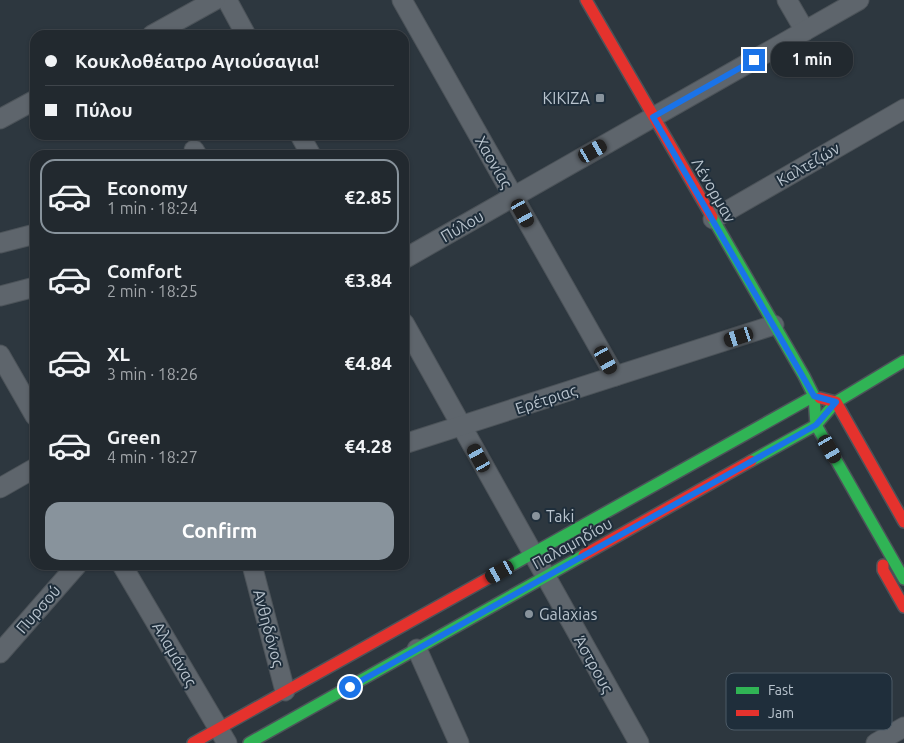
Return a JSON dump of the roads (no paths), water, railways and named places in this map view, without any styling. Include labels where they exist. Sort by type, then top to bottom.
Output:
[{"type":"street","points":[[161,30],[215,0]]},
{"type":"street","points":[[227,0],[243,30]]},
{"type":"street","name":"Χαονίας","points":[[402,0],[615,376]]},
{"type":"street","name":"Λένορμαν","points":[[586,0],[814,396],[816,425],[904,579]]},
{"type":"street","points":[[787,0],[805,31]]},
{"type":"street","name":"Πύλου","points":[[409,256],[859,0]]},
{"type":"street","points":[[0,120],[30,103]]},
{"type":"street","name":"Καλτεζών","points":[[713,219],[904,109]]},
{"type":"street","points":[[0,243],[30,235]]},
{"type":"street","points":[[0,296],[30,287]]},
{"type":"street","name":"Ερέτριας","points":[[409,442],[774,325]]},
{"type":"street","name":"Άστρους","points":[[409,332],[638,743]]},
{"type":"street","points":[[0,355],[30,407]]},
{"type":"street","name":"Παλαμηδίου","points":[[249,743],[816,425],[836,402],[904,361]]},
{"type":"street","points":[[814,396],[836,402],[904,522]]},
{"type":"street","name":"Παλαμηδίου","points":[[193,743],[223,736],[286,691],[814,396]]},
{"type":"street","points":[[0,488],[30,471]]},
{"type":"street","points":[[891,499],[904,507]]},
{"type":"street","points":[[881,539],[883,570],[904,607]]},
{"type":"street","name":"Πυρσού","points":[[0,653],[73,570]]},
{"type":"street","name":"Αλαμάνας","points":[[125,570],[223,736]]},
{"type":"street","name":"Ανθηδόνος","points":[[253,570],[286,691]]},
{"type":"street","points":[[416,649],[459,743]]},
{"type":"street","points":[[876,743],[904,727]]},
{"type":"place","name":"ΚΙΚΙΖΑ","points":[[600,98]]},
{"type":"place","name":"Taki","points":[[536,516]]},
{"type":"place","name":"Galaxias","points":[[529,614]]}]
